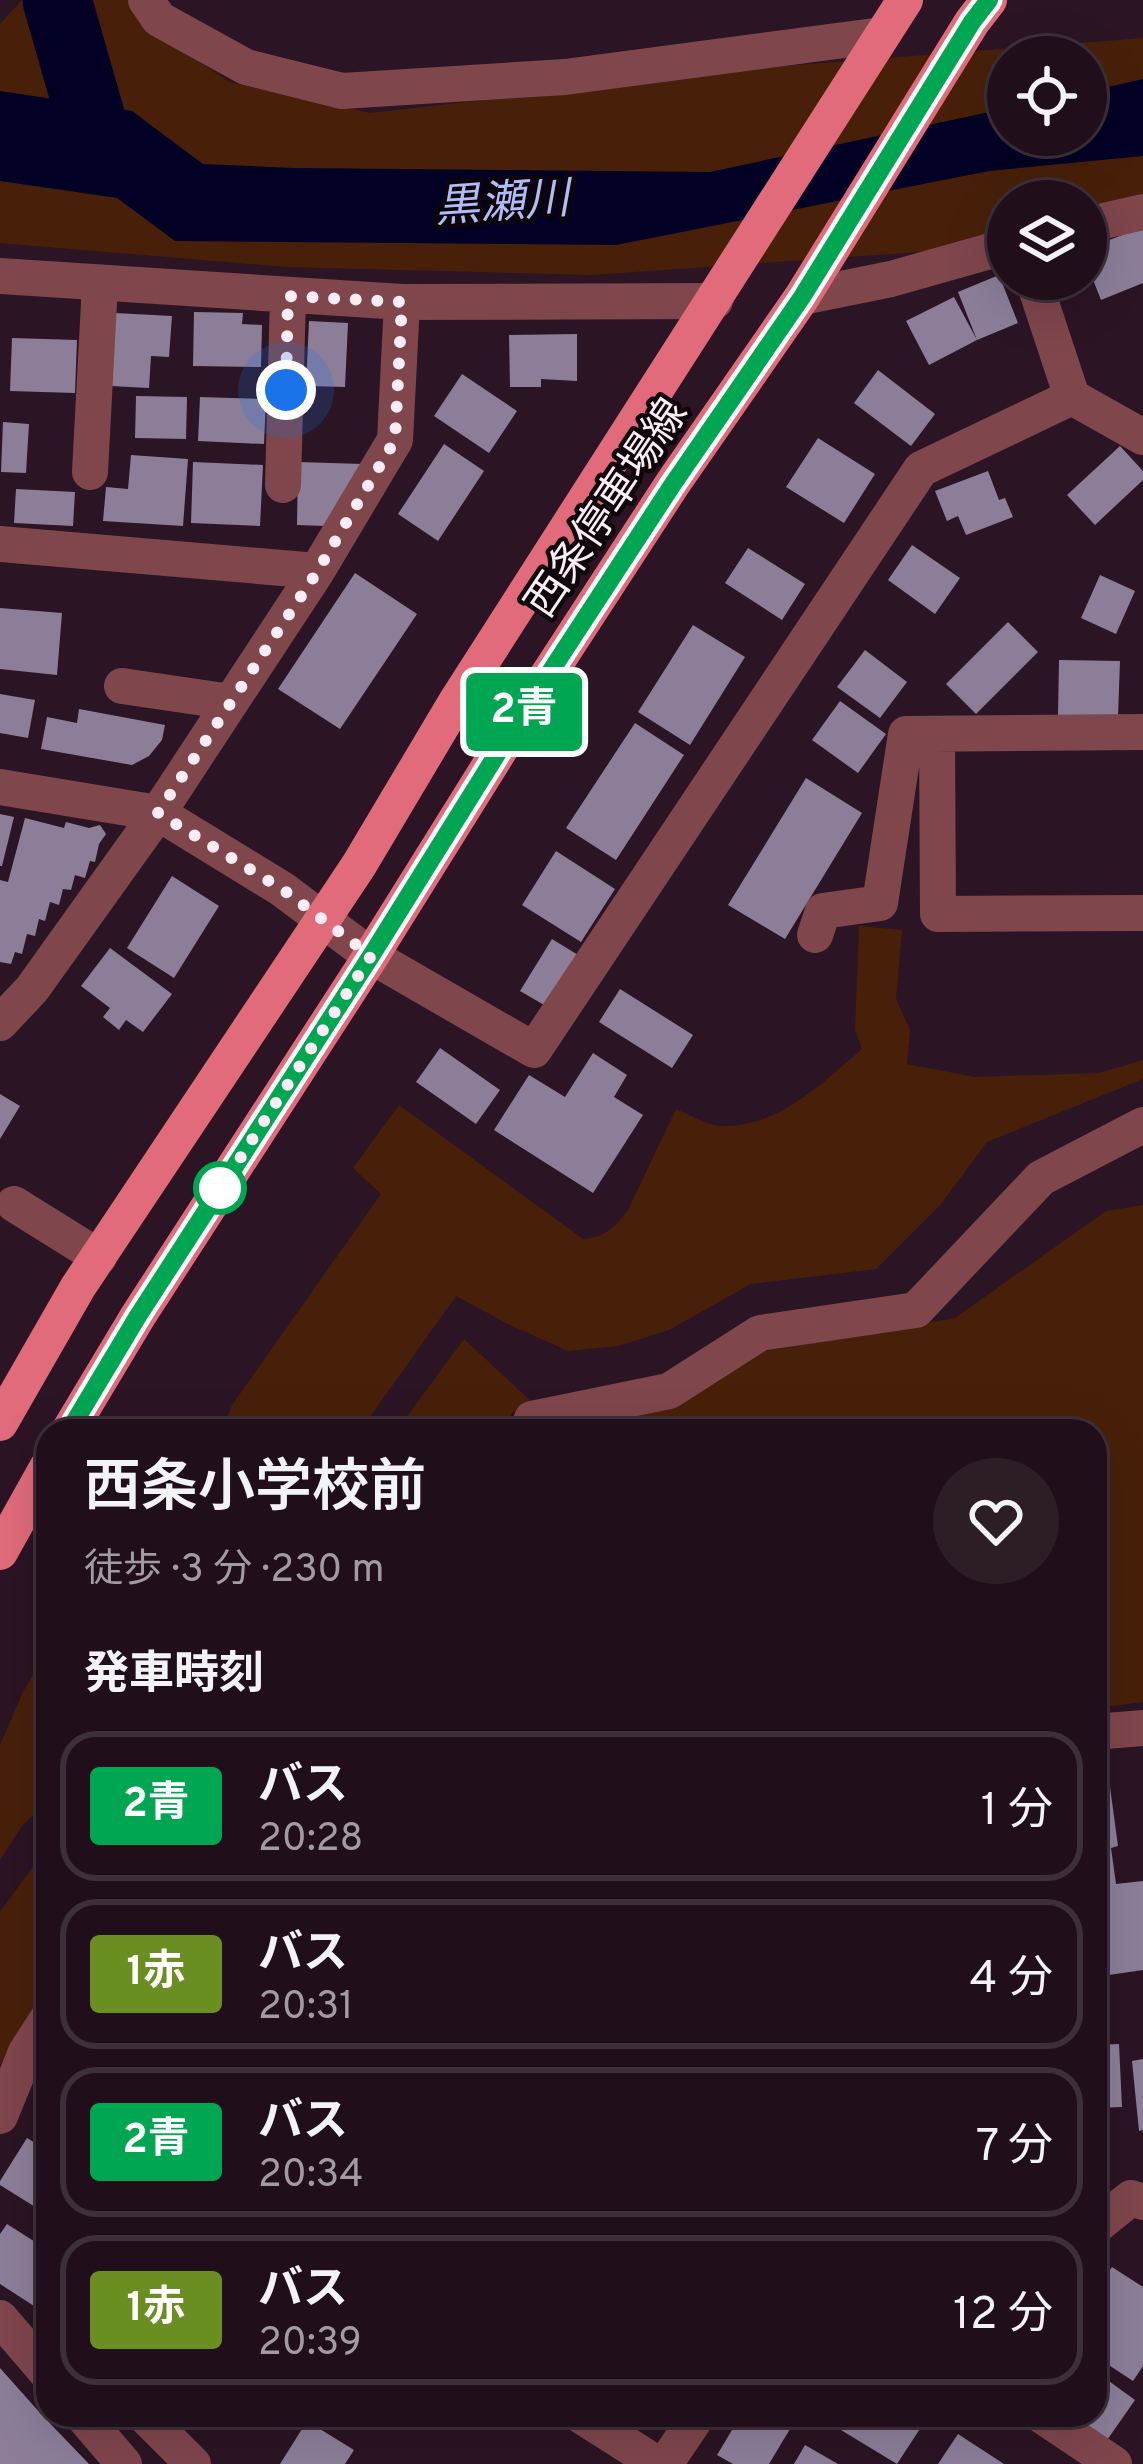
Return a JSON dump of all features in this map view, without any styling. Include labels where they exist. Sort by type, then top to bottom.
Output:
[{"type":"main road","name":"西条停車場線","points":[[0,1423],[99,1257],[322,921],[456,702],[905,0]]},
{"type":"main road","name":"西条停車場線","points":[[76,1419],[519,718],[810,284],[980,11]]},
{"type":"main road","points":[[0,1552],[36,1488]]},
{"type":"street","points":[[146,0],[159,19],[246,67],[342,91],[565,77],[882,35]]},
{"type":"street","points":[[1107,220],[1143,212]]},
{"type":"street","points":[[810,284],[891,279],[987,253]]},
{"type":"street","points":[[0,276],[402,302],[722,289]]},
{"type":"street","points":[[90,472],[100,284]]},
{"type":"street","points":[[283,485],[288,296]]},
{"type":"street","points":[[1041,300],[1072,397],[1143,437]]},
{"type":"street","points":[[5,1008],[158,813],[317,572],[395,440],[402,302]]},
{"type":"street","points":[[0,787],[158,813],[282,889],[371,956],[534,1050],[921,470],[1072,397]]},
{"type":"street","points":[[0,544],[317,572]]},
{"type":"street","points":[[122,686],[231,702]]},
{"type":"street","points":[[814,935],[823,911],[880,903],[906,734],[1137,737]]},
{"type":"street","points":[[937,734],[938,914],[1051,909],[1143,913]]},
{"type":"street","points":[[532,1419],[669,1391],[760,1333],[916,1310],[1041,1178],[1143,1125]]},
{"type":"street","points":[[14,1204],[99,1257]]},
{"type":"street","points":[[1107,1731],[1143,1728]]},
{"type":"street","points":[[0,2116],[36,2062]]},
{"type":"street","points":[[1107,2217],[1131,2198],[1143,2202]]},
{"type":"street","points":[[0,2318],[36,2353]]},
{"type":"street","points":[[92,2427],[124,2464]]},
{"type":"street","points":[[157,2427],[193,2464]]},
{"type":"street","points":[[600,2427],[661,2464],[689,2427]]},
{"type":"street","points":[[1059,2427],[1114,2464]]},
{"type":"shaded area","points":[[22,0],[127,0],[143,23],[229,82],[370,113],[771,67],[987,50],[987,156],[1107,156],[1107,41],[1143,38],[1143,198],[1107,208],[1107,180],[987,180],[987,240],[949,250],[591,275],[287,267],[0,243],[0,24]]},
{"type":"shaded area","points":[[859,926],[902,930],[896,999],[910,1030],[907,1064],[975,1077],[1099,1073],[1143,1060],[1143,1079],[987,1142],[941,1204],[876,1269],[751,1284],[669,1330],[618,1346],[568,1351],[456,1296],[369,1419],[227,1419],[381,1194],[353,1168],[399,1105],[583,1239],[614,1227],[628,1210],[676,1109],[716,1125],[742,1125],[780,1112],[862,1049],[855,1030]]},
{"type":"shaded area","points":[[1143,1205],[1143,1702],[1107,1706],[1107,1419],[588,1419],[755,1353],[955,1318],[1106,1211]]},
{"type":"shaded area","points":[[464,1339],[535,1405],[513,1412],[508,1419],[405,1419]]},
{"type":"shaded area","points":[[36,1670],[36,1813],[0,1860],[0,1745]]},
{"type":"shaded area","points":[[36,1862],[36,2006],[0,2065],[0,1912]]},
{"type":"water","name":"黒瀬川","points":[[1143,79],[1143,156],[989,171],[616,245],[175,241],[117,198],[0,181],[0,91],[132,111],[203,164],[710,172],[987,113],[987,156],[1107,156],[1107,87]]},
{"type":"building","points":[[1143,227],[1143,283],[1107,298],[1107,241]]},
{"type":"building","points":[[987,280],[987,300],[1009,300],[1018,323],[977,340],[958,292]]},
{"type":"building","points":[[954,297],[977,340],[929,365],[906,321]]},
{"type":"building","points":[[194,312],[243,313],[242,324],[262,325],[261,367],[193,366]]},
{"type":"building","points":[[115,313],[172,316],[169,357],[151,356],[149,388],[111,386]]},
{"type":"building","points":[[309,321],[348,323],[345,387],[306,386]]},
{"type":"building","points":[[577,334],[577,381],[541,379],[541,387],[510,387],[509,335]]},
{"type":"building","points":[[12,338],[77,340],[75,393],[10,391]]},
{"type":"building","points":[[878,370],[935,414],[911,446],[854,403]]},
{"type":"building","points":[[462,374],[517,411],[489,453],[434,416]]},
{"type":"building","points":[[136,396],[187,397],[186,439],[135,438]]},
{"type":"building","points":[[200,397],[266,399],[264,444],[198,441]]},
{"type":"building","points":[[3,422],[29,424],[26,473],[1,472]]},
{"type":"building","points":[[818,438],[875,474],[844,523],[786,487]]},
{"type":"building","points":[[444,444],[484,471],[438,541],[398,514]]},
{"type":"building","points":[[1120,446],[1143,471],[1143,480],[1095,525],[1067,495]]},
{"type":"building","points":[[131,455],[188,459],[183,526],[103,521],[106,487],[128,489]]},
{"type":"building","points":[[193,462],[263,465],[260,526],[191,523]]},
{"type":"building","points":[[298,462],[363,464],[325,526],[297,525]]},
{"type":"building","points":[[988,471],[999,500],[1005,498],[1013,517],[966,535],[958,516],[947,521],[935,491]]},
{"type":"building","points":[[16,489],[75,492],[73,526],[14,523]]},
{"type":"building","points":[[912,545],[960,578],[935,614],[888,580]]},
{"type":"building","points":[[748,548],[805,584],[782,620],[725,583]]},
{"type":"building","points":[[355,573],[417,614],[340,729],[278,689]]},
{"type":"building","points":[[1100,575],[1135,591],[1116,634],[1081,618]]},
{"type":"building","points":[[0,608],[62,613],[57,675],[0,669]]},
{"type":"building","points":[[1008,622],[1038,652],[976,714],[946,684]]},
{"type":"building","points":[[693,625],[745,657],[690,745],[638,712]]},
{"type":"building","points":[[865,650],[907,682],[880,718],[837,687]]},
{"type":"building","points":[[1059,660],[1120,661],[1118,716],[1058,715]]},
{"type":"building","points":[[0,694],[35,700],[28,738],[0,733]]},
{"type":"building","points":[[840,701],[886,734],[858,773],[812,740]]},
{"type":"building","points":[[79,709],[165,725],[162,740],[149,756],[132,765],[41,749],[47,717],[77,723]]},
{"type":"building","points":[[635,723],[684,755],[616,860],[566,828]]},
{"type":"building","points":[[806,778],[862,813],[785,939],[728,905]]},
{"type":"building","points":[[0,814],[14,817],[2,866],[0,866]]},
{"type":"building","points":[[25,818],[64,828],[66,822],[89,828],[100,825],[106,834],[85,878],[75,875],[71,890],[63,889],[59,905],[50,902],[45,921],[39,919],[35,936],[27,934],[22,954],[15,952],[11,964],[0,962],[0,880],[8,882]]},
{"type":"building","points":[[556,851],[615,889],[581,942],[522,905]]},
{"type":"building","points":[[172,876],[219,906],[174,978],[127,948]]},
{"type":"building","points":[[552,939],[583,958],[551,1009],[520,991]]},
{"type":"building","points":[[110,948],[172,994],[143,1032],[126,1020],[119,1030],[103,1017],[110,1008],[81,986]]},
{"type":"building","points":[[620,989],[693,1035],[672,1068],[599,1022]]},
{"type":"building","points":[[440,1048],[500,1090],[476,1124],[416,1082]]},
{"type":"building","points":[[593,1053],[627,1075],[614,1097],[643,1115],[593,1193],[494,1130],[529,1075],[565,1097]]},
{"type":"building","points":[[0,1094],[20,1106],[0,1139]]},
{"type":"building","points":[[1107,1772],[1118,1846],[1111,1848],[1116,1884],[1143,1881],[1143,1970],[1107,1975]]},
{"type":"building","points":[[1107,2044],[1119,2044],[1122,2107],[1107,2108]]},
{"type":"building","points":[[1143,2059],[1143,2130],[1139,2131],[1132,2061]]},
{"type":"building","points":[[27,2138],[36,2144],[36,2208],[0,2181]]},
{"type":"building","points":[[7,2224],[36,2242],[36,2307],[0,2284],[0,2234]]},
{"type":"building","points":[[1112,2267],[1143,2287],[1143,2366],[1133,2381],[1107,2364],[1107,2274]]},
{"type":"building","points":[[0,2368],[36,2408],[36,2427],[53,2427],[89,2464],[0,2464]]},
{"type":"building","points":[[1107,2380],[1135,2400],[1105,2443],[1082,2427],[1107,2427]]},
{"type":"building","points":[[303,2427],[317,2427],[354,2450],[345,2464],[280,2464]]},
{"type":"building","points":[[734,2427],[790,2429],[769,2464],[733,2464],[717,2455]]},
{"type":"building","points":[[836,2427],[921,2427],[897,2464]]},
{"type":"building","points":[[958,2434],[1004,2464],[938,2464]]},
{"type":"building","points":[[805,2445],[838,2464],[794,2464]]},
{"type":"waterway","points":[[57,0],[97,140]]},
{"type":"bus line","name":"2青","points":[[76,1419],[507,738],[802,297],[989,0]]},
{"type":"route","points":[[220,1188],[213,1200],[371,956],[282,889],[158,813],[317,572],[395,440],[402,302],[288,296],[286,390]]}]
